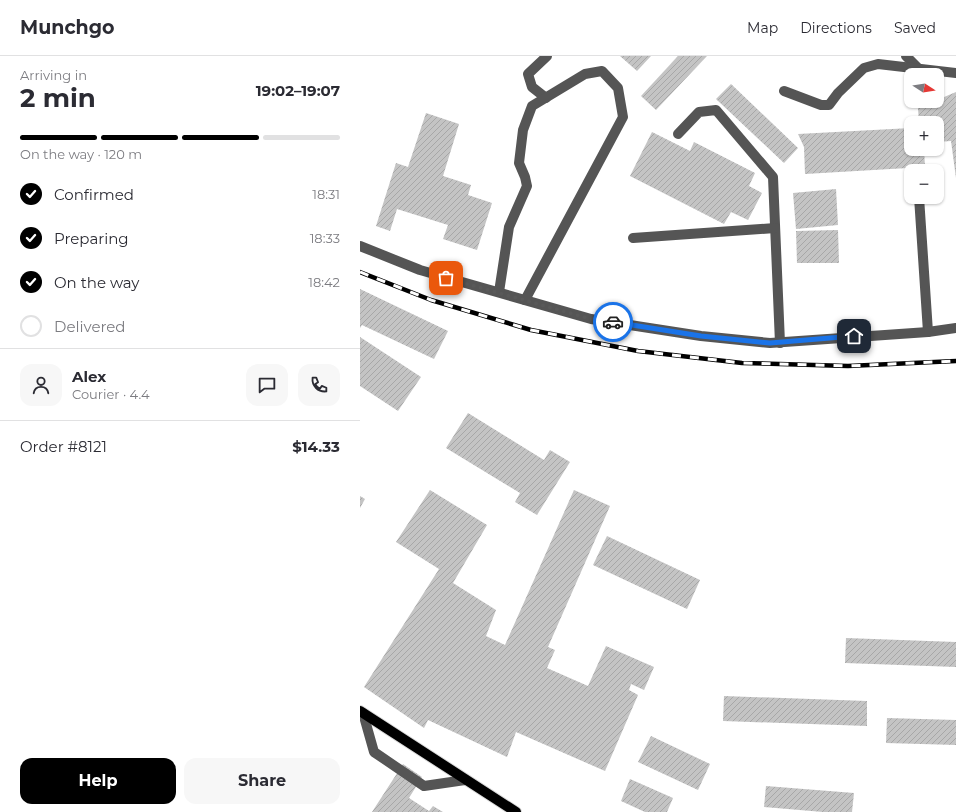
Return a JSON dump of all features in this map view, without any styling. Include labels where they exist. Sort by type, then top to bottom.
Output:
[{"type":"main road","points":[[361,712],[512,811]]},
{"type":"street","points":[[546,98],[532,87],[528,74],[547,56]]},
{"type":"street","points":[[906,56],[917,67]]},
{"type":"street","points":[[784,91],[821,105],[829,105],[838,93],[864,68],[878,64],[917,67],[956,73]]},
{"type":"street","points":[[499,292],[509,227],[527,186],[519,163],[523,130],[532,106],[585,74],[602,70],[618,88],[624,118],[525,300]]},
{"type":"street","points":[[678,134],[699,112],[716,110],[773,177],[780,343]]},
{"type":"street","points":[[919,204],[928,332]]},
{"type":"street","points":[[633,238],[776,228]]},
{"type":"street","points":[[360,246],[420,270],[591,319],[701,336],[780,343],[928,332],[956,328]]},
{"type":"street","points":[[361,712],[374,752],[424,786],[465,780]]},
{"type":"building","points":[[620,56],[651,56],[637,71]]},
{"type":"building","points":[[678,56],[707,56],[656,110],[641,96]]},
{"type":"building","points":[[731,84],[798,148],[784,163],[716,99]]},
{"type":"building","points":[[956,92],[956,178],[951,141],[944,142],[944,116],[919,116],[918,108],[944,108],[944,97]]},
{"type":"building","points":[[426,113],[459,124],[443,176],[471,185],[468,195],[492,203],[477,250],[443,239],[448,225],[397,209],[390,231],[376,226],[396,163],[408,167]]},
{"type":"building","points":[[904,128],[904,156],[924,156],[925,164],[904,164],[904,168],[805,174],[804,147],[798,134]]},
{"type":"building","points":[[652,132],[690,151],[694,142],[755,173],[749,186],[762,193],[748,220],[731,212],[724,224],[630,176]]},
{"type":"building","points":[[836,189],[838,225],[796,229],[793,193]]},
{"type":"building","points":[[838,230],[839,263],[797,263],[796,231]]},
{"type":"building","points":[[360,289],[448,331],[434,359],[362,325],[360,328]]},
{"type":"building","points":[[360,337],[421,377],[398,411],[360,386]]},
{"type":"building","points":[[468,413],[544,460],[550,450],[570,462],[537,515],[515,502],[520,493],[446,448]]},
{"type":"building","points":[[430,490],[487,525],[453,583],[496,610],[486,636],[505,645],[574,490],[610,506],[548,647],[555,650],[547,668],[588,686],[606,646],[654,667],[644,690],[631,684],[629,690],[638,695],[605,771],[516,732],[507,757],[428,720],[424,728],[364,687],[439,569],[396,542]]},
{"type":"building","points":[[360,496],[365,499],[360,508]]},
{"type":"building","points":[[607,536],[700,580],[687,609],[593,565]]},
{"type":"building","points":[[846,638],[956,642],[956,667],[845,663]]},
{"type":"building","points":[[724,696],[867,701],[867,726],[723,721]]},
{"type":"building","points":[[887,718],[956,720],[956,745],[886,743]]},
{"type":"building","points":[[651,736],[710,764],[698,790],[638,762]]},
{"type":"building","points":[[403,764],[422,777],[409,798],[429,811],[433,806],[443,812],[372,812]]},
{"type":"building","points":[[630,779],[673,798],[667,812],[645,812],[621,801]]},
{"type":"building","points":[[766,786],[854,793],[852,812],[823,812],[764,807]]},
{"type":"railway","points":[[360,272],[431,300],[531,330],[638,351],[742,363],[848,366],[956,361]]},
{"type":"way so far","points":[[446,278],[591,319],[613,322]]},
{"type":"route","points":[[613,322],[701,336],[770,343],[854,336]]}]
